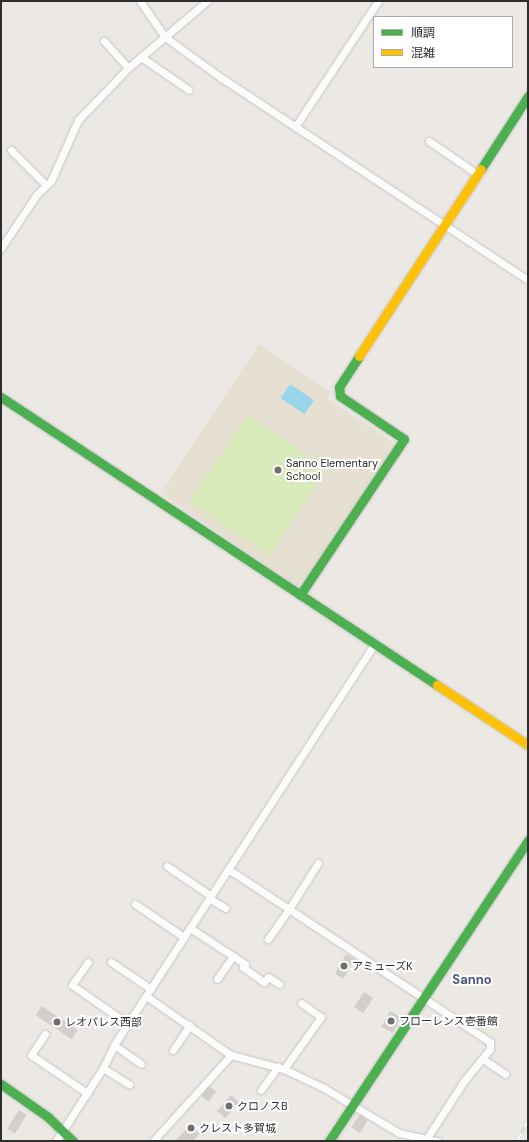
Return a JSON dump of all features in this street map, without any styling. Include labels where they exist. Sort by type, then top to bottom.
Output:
[{"type":"street","points":[[140,1],[166,37],[295,127],[528,280]]},
{"type":"street","points":[[1,248],[45,184],[51,181],[78,120],[128,68],[207,1]]},
{"type":"street","points":[[295,127],[378,1]]},
{"type":"street","points":[[104,41],[128,68]]},
{"type":"street","points":[[141,57],[190,90]]},
{"type":"street","points":[[300,595],[404,439],[340,396],[339,387],[528,96]]},
{"type":"street","points":[[429,141],[477,174]]},
{"type":"street","points":[[11,150],[45,184]]},
{"type":"street","points":[[1,397],[528,745]]},
{"type":"street","points":[[56,1141],[104,1068],[114,1045],[374,644]]},
{"type":"street","points":[[330,1141],[528,840]]},
{"type":"street","points":[[268,939],[318,863]]},
{"type":"street","points":[[167,866],[225,908]]},
{"type":"street","points":[[228,869],[490,1042],[490,1049],[464,1081],[425,1140]]},
{"type":"street","points":[[135,904],[184,937]]},
{"type":"street","points":[[190,928],[233,956],[264,982],[268,977],[279,984]]},
{"type":"street","points":[[217,979],[233,956]]},
{"type":"street","points":[[88,962],[72,986],[128,1024]]},
{"type":"street","points":[[111,962],[151,989]]},
{"type":"street","points":[[146,996],[190,1025],[231,1055],[281,1068],[353,1106],[399,1133],[425,1140],[438,1141]]},
{"type":"street","points":[[261,1090],[281,1068],[321,1017],[302,1003]]},
{"type":"street","points":[[173,1050],[190,1025]]},
{"type":"street","points":[[45,1034],[31,1055],[87,1093]]},
{"type":"street","points":[[114,1045],[141,1064]]},
{"type":"street","points":[[153,1141],[231,1055]]},
{"type":"street","points":[[483,1059],[505,1074]]},
{"type":"street","points":[[104,1068],[129,1084]]},
{"type":"street","points":[[1,1084],[73,1141]]},
{"type":"shaded area","name":"Sanno Elementary School","points":[[259,344],[331,392],[327,399],[392,441],[394,447],[303,584],[296,586],[161,493]]},
{"type":"green space","points":[[248,415],[328,469],[269,556],[189,502]]},
{"type":"water","points":[[290,384],[314,400],[305,414],[280,398]]},
{"type":"building","name":"アミューズK","points":[[346,954],[355,959],[344,979],[335,974]]},
{"type":"building","points":[[364,992],[373,998],[363,1013],[354,1007]]},
{"type":"building","name":"レオパレス西部","points":[[42,1006],[78,1030],[71,1039],[36,1015]]},
{"type":"building","name":"フローレンス壱番館","points":[[390,1011],[401,1017],[393,1033],[381,1027]]},
{"type":"building","points":[[209,1086],[216,1091],[209,1102],[201,1097]]},
{"type":"building","name":"クロノスB","points":[[231,1095],[239,1102],[226,1118],[217,1111]]},
{"type":"building","points":[[19,1110],[27,1115],[15,1133],[7,1129]]},
{"type":"building","points":[[360,1115],[368,1120],[360,1133],[351,1127]]},
{"type":"building","name":"クレスト多賀城","points":[[191,1124],[200,1133],[193,1141],[175,1141]]},
{"type":"railway","points":[[517,1141],[528,1121]]},
{"type":"traffic: fast","points":[[481,169],[528,96]]},
{"type":"traffic: fast","points":[[300,595],[404,439],[340,396],[339,387],[359,356]]},
{"type":"traffic: fast","points":[[1,397],[437,685]]},
{"type":"traffic: fast","points":[[329,1141],[528,840]]},
{"type":"traffic: fast","points":[[1,1084],[48,1117],[73,1141]]},
{"type":"traffic: slow","points":[[359,356],[481,169]]},
{"type":"traffic: slow","points":[[437,685],[528,745]]},
{"type":"place","name":"Sanno Elementary School","points":[[278,470]]},
{"type":"place","name":"アミューズK","points":[[344,966]]},
{"type":"place","name":"フローレンス壱番館","points":[[391,1021]]},
{"type":"place","name":"レオパレス西部","points":[[57,1022]]},
{"type":"place","name":"クロノスB","points":[[229,1106]]},
{"type":"place","name":"クレスト多賀城","points":[[191,1128]]},
{"type":"district","name":"Sanno","points":[[472,980]]}]
